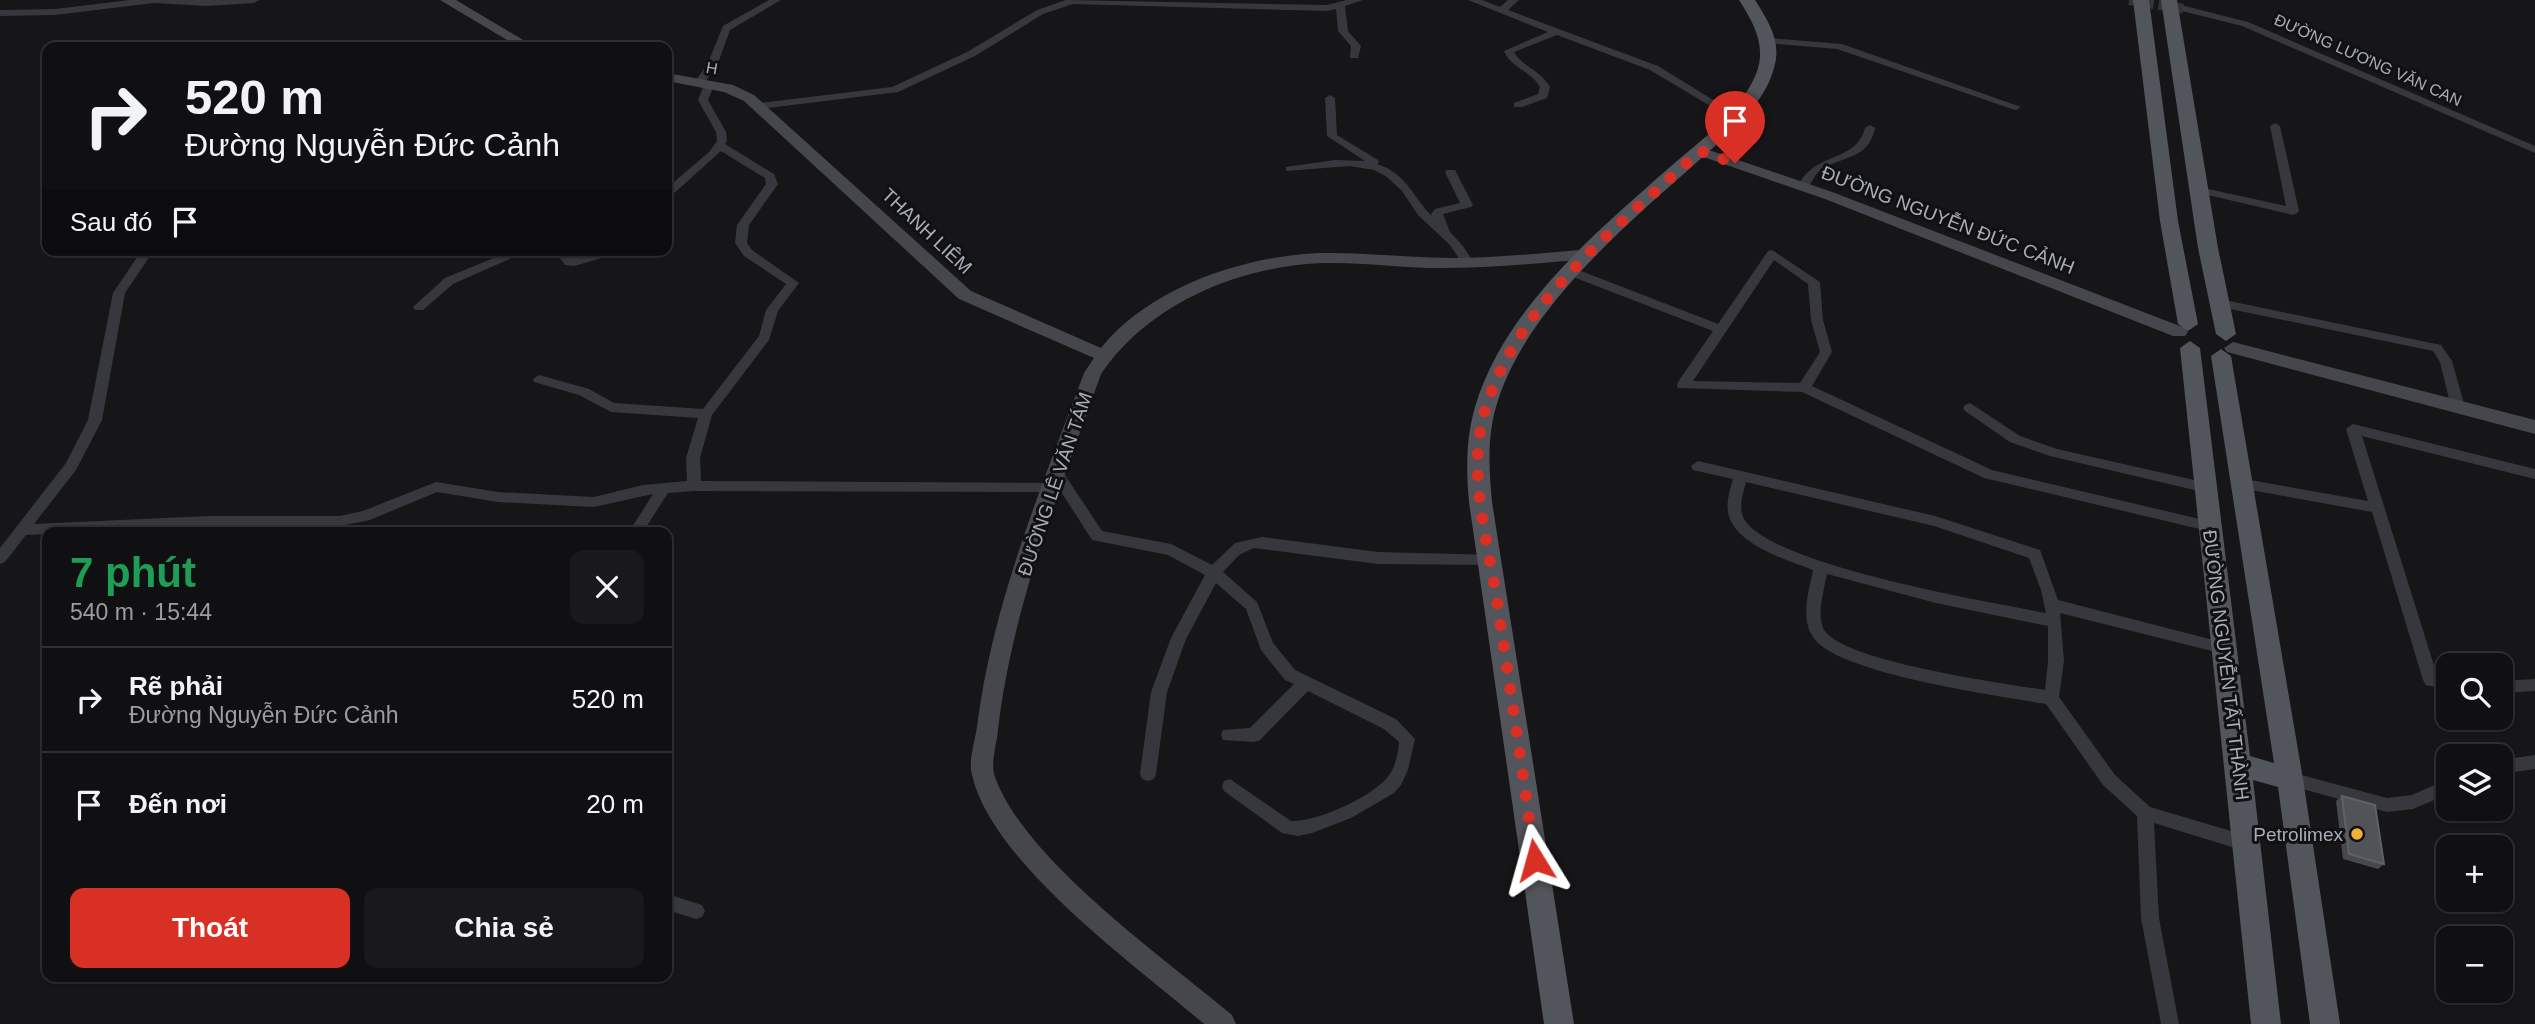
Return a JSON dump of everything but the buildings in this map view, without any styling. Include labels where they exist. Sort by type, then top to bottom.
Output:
[{"type":"main road","points":[[1559,1024],[1491,559],[1479,502],[1478,462],[1486,405],[1526,326],[1590,254],[1736,117],[1767,72],[1771,57],[1769,41],[1747,0]]},
{"type":"main road","name":"ĐƯỜNG NGUYỄN TẤT THÀNH","points":[[2141,0],[2186,334],[2249,845],[2266,1024]]},
{"type":"main road","name":"ĐƯỜNG NGUYỄN TẤT THÀNH","points":[[2169,0],[2227,346],[2239,483],[2290,779],[2325,1024]]},
{"type":"main road","points":[[2148,64],[2180,69]]},
{"type":"main road","points":[[2186,334],[2207,324],[2227,346]]},
{"type":"main road","points":[[2186,334],[2227,346]]},
{"type":"main road","points":[[2239,765],[2290,779]]},
{"type":"street","points":[[0,13],[55,12],[154,1],[206,3],[254,0]]},
{"type":"street","points":[[447,0],[510,42]]},
{"type":"street","points":[[672,189],[720,146],[721,132],[703,100],[704,84],[726,28],[776,0]]},
{"type":"street","points":[[754,102],[894,90],[971,54],[1040,12],[1072,0],[1341,7],[1357,0]]},
{"type":"street","points":[[1473,0],[1654,68],[1736,117]]},
{"type":"street","points":[[1500,12],[1514,0]]},
{"type":"street","points":[[1341,7],[1343,31],[1356,46],[1354,56]]},
{"type":"street","name":"ĐƯỜNG LƯƠNG VĂN CAN","points":[[2185,9],[2245,23],[2535,150]]},
{"type":"street","points":[[1518,105],[1543,96],[1545,87],[1538,73],[1514,60],[1509,51],[1555,33]]},
{"type":"street","points":[[1769,41],[1838,46],[2016,107]]},
{"type":"street","name":"H","points":[[672,78],[727,88],[754,102]]},
{"type":"street","points":[[1330,98],[1332,136],[1402,183],[1425,216],[1456,241],[1468,262]]},
{"type":"street","name":"THANH LIÊM","points":[[754,102],[965,295],[989,308],[1102,355]]},
{"type":"street","points":[[2199,190],[2293,211],[2275,126]]},
{"type":"street","points":[[1804,186],[1805,180],[1815,170],[1863,146],[1870,139],[1870,128]]},
{"type":"street","points":[[694,486],[693,458],[706,414],[765,337],[772,310],[793,283],[748,253],[741,243],[743,225],[772,184],[770,176],[720,146]]},
{"type":"street","name":"ĐƯỜNG NGUYỄN ĐỨC CẢNH","points":[[1700,151],[1804,186],[2186,334]]},
{"type":"street","points":[[1290,169],[1348,162],[1370,165],[1386,172]]},
{"type":"street","points":[[1446,231],[1437,214],[1439,211],[1467,205],[1451,172]]},
{"type":"street","name":"ĐƯỜNG LÊ VĂN TÁM","points":[[1223,1024],[1073,897],[1019,840],[996,806],[982,773],[992,689],[1002,638],[1053,481],[1102,355],[1141,320],[1190,292],[1237,273],[1306,259],[1468,262],[1590,254]]},
{"type":"street","points":[[1804,388],[1826,352],[1817,320],[1814,282],[1772,254],[1719,328],[1683,385],[1804,388],[1989,474],[2208,526]]},
{"type":"street","points":[[0,558],[71,467],[95,420],[119,293],[144,256]]},
{"type":"street","points":[[419,307],[449,281],[509,256]]},
{"type":"street","points":[[564,256],[569,262],[594,256]]},
{"type":"street","points":[[1572,272],[1719,328]]},
{"type":"street","points":[[2220,303],[2437,348],[2446,361],[2458,407]]},
{"type":"street","points":[[2227,346],[2535,427]]},
{"type":"street","points":[[539,379],[584,392],[611,407],[706,414]]},
{"type":"street","points":[[1970,408],[2015,439],[2055,453],[2203,486]]},
{"type":"street","points":[[2436,681],[2431,680],[2353,429],[2535,474]]},
{"type":"street","points":[[1698,466],[1934,521],[2021,547],[2035,554],[2055,613],[2058,663],[2051,698],[2109,780],[2145,813],[2249,845]]},
{"type":"street","points":[[1741,476],[1733,507],[1738,523],[1745,531],[1765,544],[1821,566],[1876,584],[2055,613],[2224,648]]},
{"type":"street","points":[[84,527],[208,521],[340,521],[365,516],[436,487],[498,497],[594,502],[664,488],[694,486],[1053,481],[1097,536],[1171,550],[1214,573],[1252,606],[1266,646],[1290,675],[1304,685],[1390,724],[1407,739],[1406,755],[1394,781],[1384,792],[1314,826],[1294,830],[1230,786]]},
{"type":"street","points":[[2239,483],[2377,508]]},
{"type":"street","points":[[639,527],[664,488]]},
{"type":"street","points":[[22,530],[42,529]]},
{"type":"street","points":[[1148,774],[1158,692],[1179,638],[1214,573],[1231,554],[1255,542],[1378,558],[1491,559]]},
{"type":"street","points":[[1821,566],[1815,624],[1820,637],[1830,647],[1870,661],[1987,689],[2051,698]]},
{"type":"street","points":[[1229,735],[1254,735],[1304,685]]},
{"type":"street","points":[[2513,686],[2535,685]]},
{"type":"street","points":[[2513,765],[2535,762]]},
{"type":"street","points":[[2290,779],[2387,804],[2413,802],[2436,791]]},
{"type":"street","points":[[2145,813],[2150,918],[2170,1024]]},
{"type":"street","points":[[672,904],[696,911]]},
{"type":"tunnel","points":[[2129,0],[2185,9]]},
{"type":"place","name":"Petrolimex","points":[[2357,834]]},
{"type":"route","points":[[1535,860],[1491,559],[1479,502],[1478,462],[1486,405],[1496,380],[1526,326],[1557,287],[1590,254],[1700,151],[1735,163]]}]
